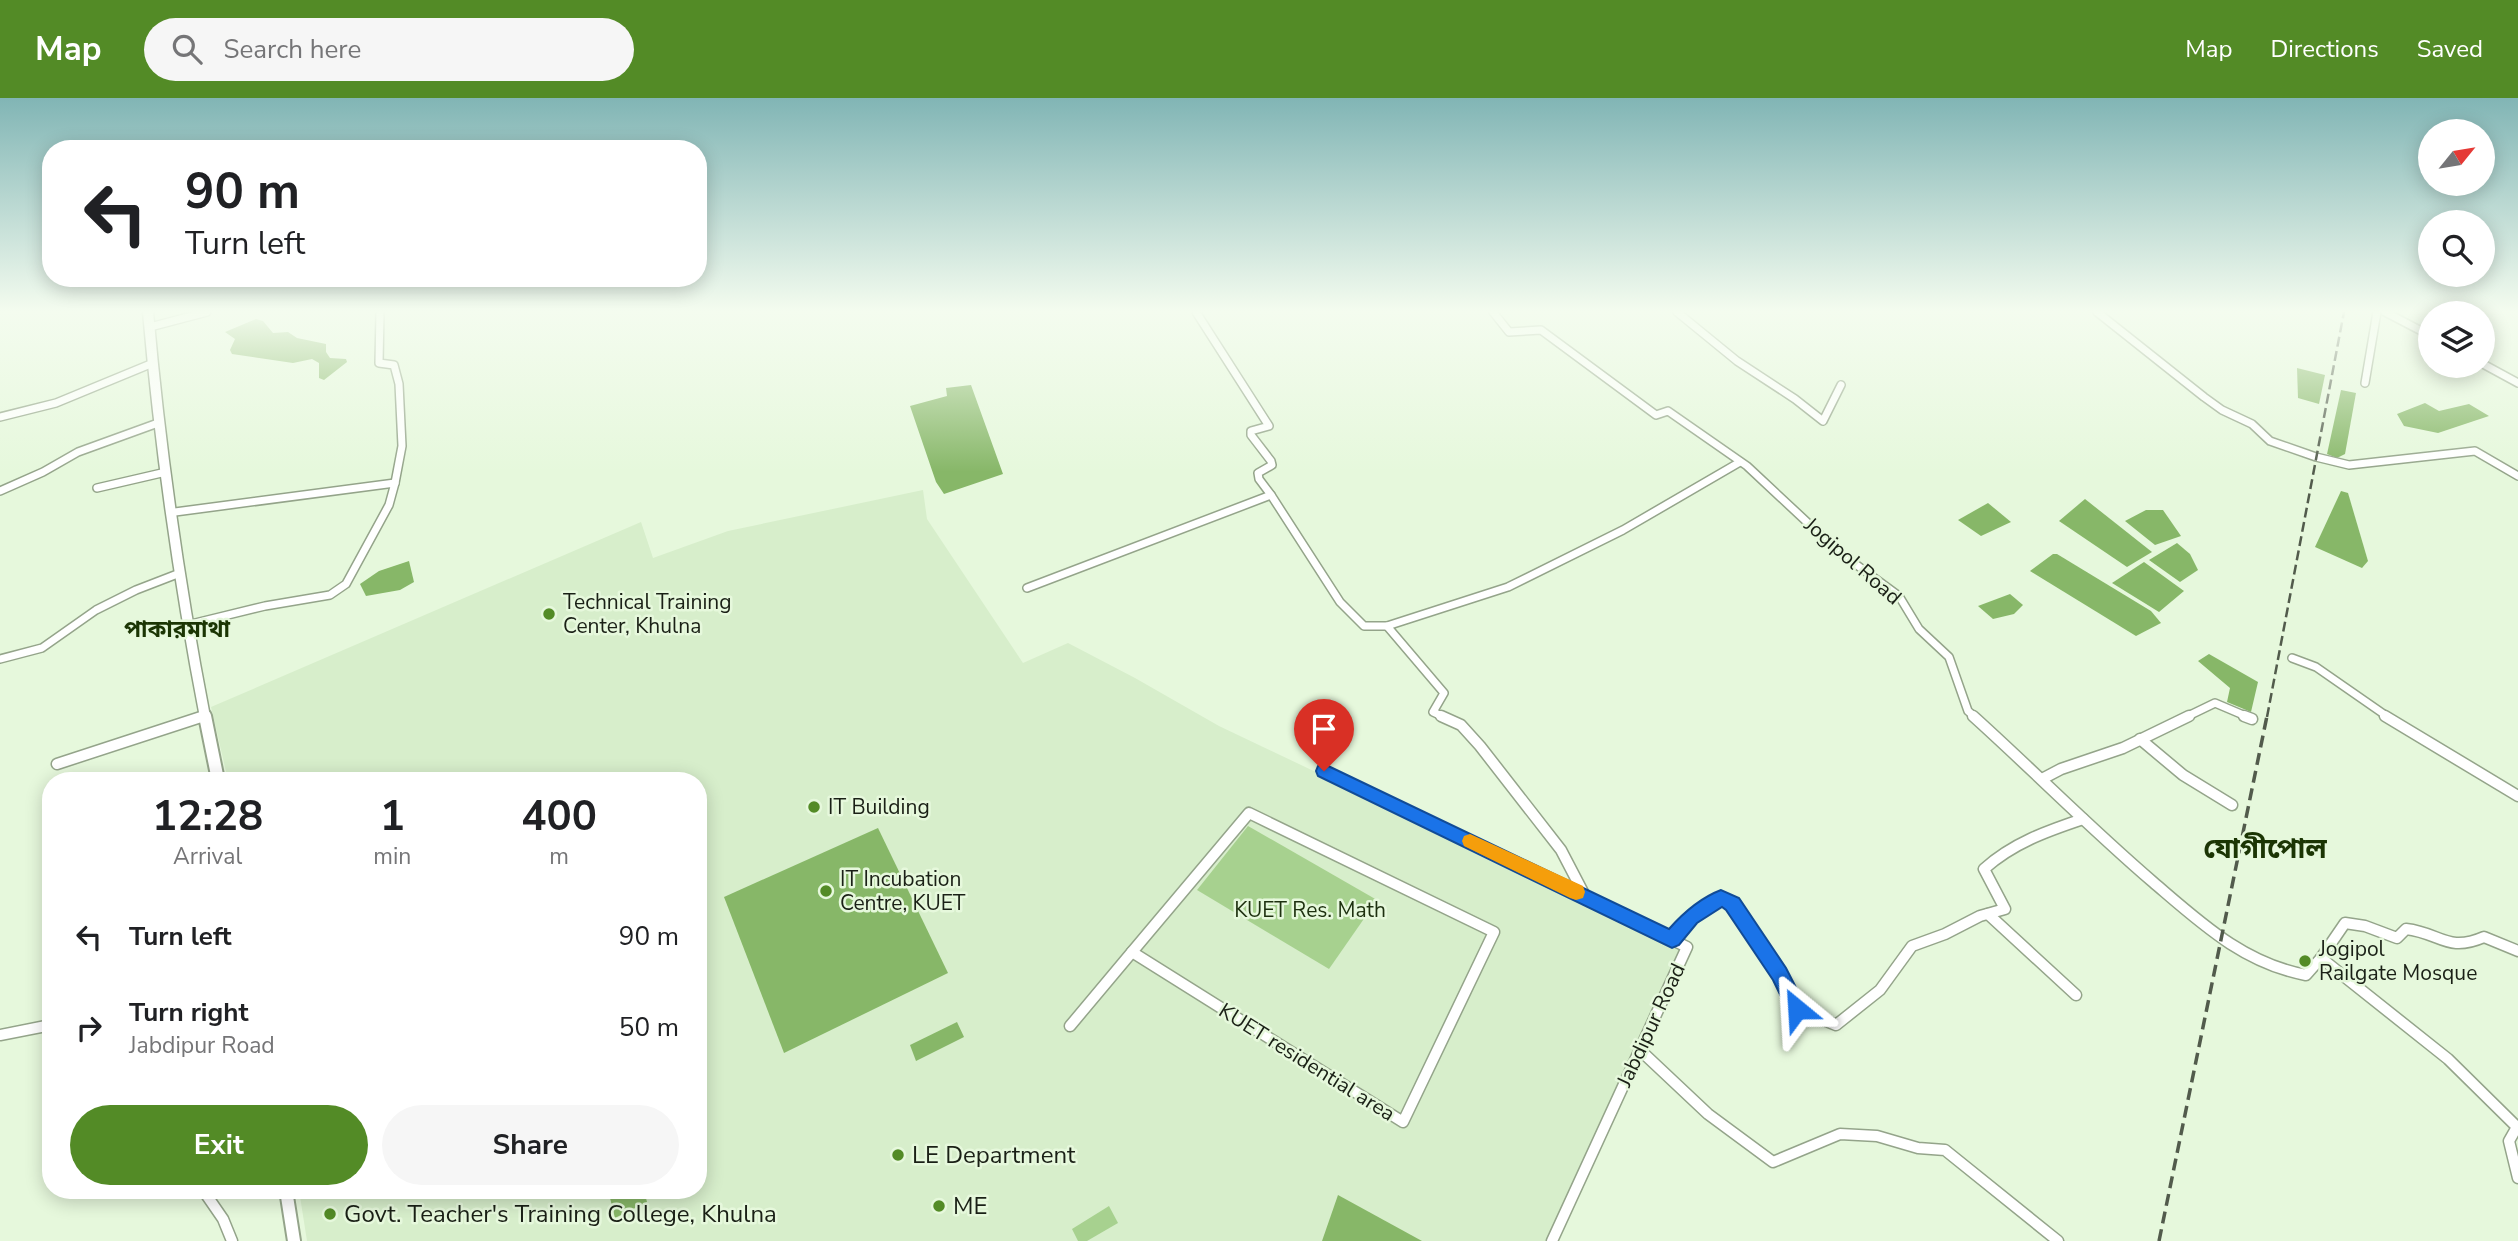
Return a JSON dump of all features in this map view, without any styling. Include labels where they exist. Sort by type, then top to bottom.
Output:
[{"type":"main road","points":[[153,365],[158,423],[187,625],[216,772]]},
{"type":"main road","points":[[287,1199],[294,1241]]},
{"type":"street","points":[[0,416],[56,402],[147,365]]},
{"type":"street","points":[[187,625],[265,606],[330,595],[346,584],[389,505],[395,483],[402,446],[399,384],[394,365]]},
{"type":"street","points":[[1230,365],[1269,426],[1251,431],[1251,435],[1272,465],[1258,473],[1259,479],[1340,603],[1364,626],[1387,626],[1508,587],[1623,530],[1740,462]]},
{"type":"street","name":"Jogipol Road","points":[[1589,365],[1656,415],[1668,411],[1740,462],[1839,552],[1899,596],[1919,629],[1949,657],[1968,711],[2132,866],[2152,879],[2186,912],[2243,954],[2282,972],[2306,975],[2321,958]]},
{"type":"street","points":[[1743,365],[1777,384],[1823,421],[1828,416],[1832,400],[1841,385]]},
{"type":"street","points":[[2164,365],[2213,404],[2252,424],[2270,441],[2349,464],[2475,451],[2518,476]]},
{"type":"street","points":[[2364,383],[2367,365]]},
{"type":"street","points":[[2495,371],[2518,383]]},
{"type":"street","points":[[0,491],[43,472],[78,452],[158,423]]},
{"type":"street","points":[[97,488],[166,472]]},
{"type":"street","points":[[175,512],[395,483]]},
{"type":"street","points":[[1027,588],[1271,495]]},
{"type":"street","points":[[0,659],[42,649],[96,610],[136,590],[180,573]]},
{"type":"street","points":[[1387,626],[1444,693],[1433,712],[1461,725],[1480,746],[1561,850],[1585,897]]},
{"type":"street","points":[[2292,658],[2316,667],[2376,710],[2518,796]]},
{"type":"street","points":[[2042,779],[2061,769],[2123,748],[2216,703],[2252,719]]},
{"type":"street","points":[[57,764],[205,715]]},
{"type":"street","points":[[2140,739],[2156,755],[2203,789],[2232,805]]},
{"type":"street","name":"Jabdipur Road","points":[[1324,771],[1687,947],[1552,1241]]},
{"type":"street","name":"KUET residential area","points":[[1248,813],[1494,932],[1403,1122],[1132,952],[1248,813]]},
{"type":"street","points":[[1672,939],[1691,917],[1721,898],[1732,904],[1779,974],[1797,1009],[1836,1026],[1880,990],[1912,946],[2005,909],[1984,869],[2001,852],[2038,833],[2083,819]]},
{"type":"street","points":[[1988,914],[2076,995]]},
{"type":"street","points":[[2518,951],[2484,937],[2465,947],[2446,943],[2424,930],[2406,929],[2397,938],[2377,933],[2357,922],[2345,923],[2321,958],[2490,1096],[2517,1127],[2509,1141],[2518,1178]]},
{"type":"street","points":[[1070,1026],[1132,952]]},
{"type":"street","points":[[0,1035],[42,1027]]},
{"type":"street","points":[[1640,1050],[1708,1114],[1773,1162],[1840,1134],[1877,1136],[1918,1149],[1945,1150],[2058,1241]]},
{"type":"street","points":[[209,1199],[223,1219],[232,1241]]},
{"type":"shaded area","points":[[319,365],[343,365],[324,380],[319,378]]},
{"type":"shaded area","points":[[2297,368],[2325,375],[2319,404],[2298,398]]},
{"type":"shaded area","points":[[971,385],[1003,474],[944,494],[936,482],[910,406],[947,396],[946,388]]},
{"type":"shaded area","points":[[2341,390],[2356,393],[2345,454],[2337,458],[2327,454]]},
{"type":"shaded area","points":[[2425,403],[2439,411],[2469,404],[2489,416],[2438,433],[2404,426],[2397,414]]},
{"type":"shaded area","points":[[923,490],[927,519],[1023,663],[1068,643],[1219,726],[1684,947],[1552,1241],[307,1241],[300,1199],[707,1199],[707,772],[226,772],[211,707],[641,522],[653,558],[728,531]]},
{"type":"shaded area","points":[[2341,491],[2348,493],[2368,561],[2362,568],[2315,547]]},
{"type":"shaded area","points":[[2085,499],[2152,552],[2127,567],[2059,521]]},
{"type":"shaded area","points":[[1988,503],[2011,522],[1981,536],[1958,520]]},
{"type":"shaded area","points":[[2146,510],[2163,510],[2181,536],[2155,545],[2125,521]]},
{"type":"shaded area","points":[[2177,543],[2190,554],[2198,570],[2180,582],[2149,560]]},
{"type":"shaded area","points":[[2053,554],[2151,611],[2161,623],[2136,636],[2030,571]]},
{"type":"shaded area","points":[[409,561],[414,582],[400,590],[366,596],[360,584],[379,571]]},
{"type":"shaded area","points":[[2144,562],[2184,591],[2159,612],[2112,583]]},
{"type":"shaded area","points":[[2010,594],[2023,605],[2014,614],[1993,619],[1978,606]]},
{"type":"shaded area","points":[[2209,654],[2258,682],[2251,712],[2227,702],[2230,688],[2198,661]]},
{"type":"shaded area","points":[[878,828],[948,973],[784,1053],[724,897]]},
{"type":"shaded area","points":[[957,1022],[964,1037],[916,1061],[910,1045]]},
{"type":"shaded area","points":[[1338,1195],[1422,1241],[1322,1241]]},
{"type":"shaded area","points":[[610,1199],[646,1199],[647,1202],[615,1218]]},
{"type":"green space","name":"KUET Res. Math","points":[[1248,826],[1377,900],[1329,969],[1197,890]]},
{"type":"green space","points":[[1109,1206],[1118,1223],[1087,1241],[1078,1241],[1072,1229]]},
{"type":"railway","points":[[2267,717],[2334,365]]},
{"type":"railway","points":[[2159,1241],[2267,716]]},
{"type":"slow traffic","points":[[1470,841],[1576,892]]},
{"type":"place","name":"Technical Training Center, Khulna","points":[[549,614]]},
{"type":"place","name":"IT Building","points":[[814,807]]},
{"type":"place","name":"IT Incubation Centre, KUET","points":[[826,891]]},
{"type":"place","name":"Jogipol Railgate Mosque","points":[[2305,961]]},
{"type":"place","name":"LE Department","points":[[898,1155]]},
{"type":"place","name":"ME","points":[[939,1206]]},
{"type":"place","name":"Govt. Teacher's Training College, Khulna","points":[[330,1214]]},
{"type":"district","name":"পাকারমাথা","points":[[177,629]]},
{"type":"district","name":"যোগীপোল","points":[[2265,848]]},
{"type":"route","points":[[1324,771],[1672,939],[1691,917],[1721,898],[1732,904],[1779,974],[1797,1009]]}]
